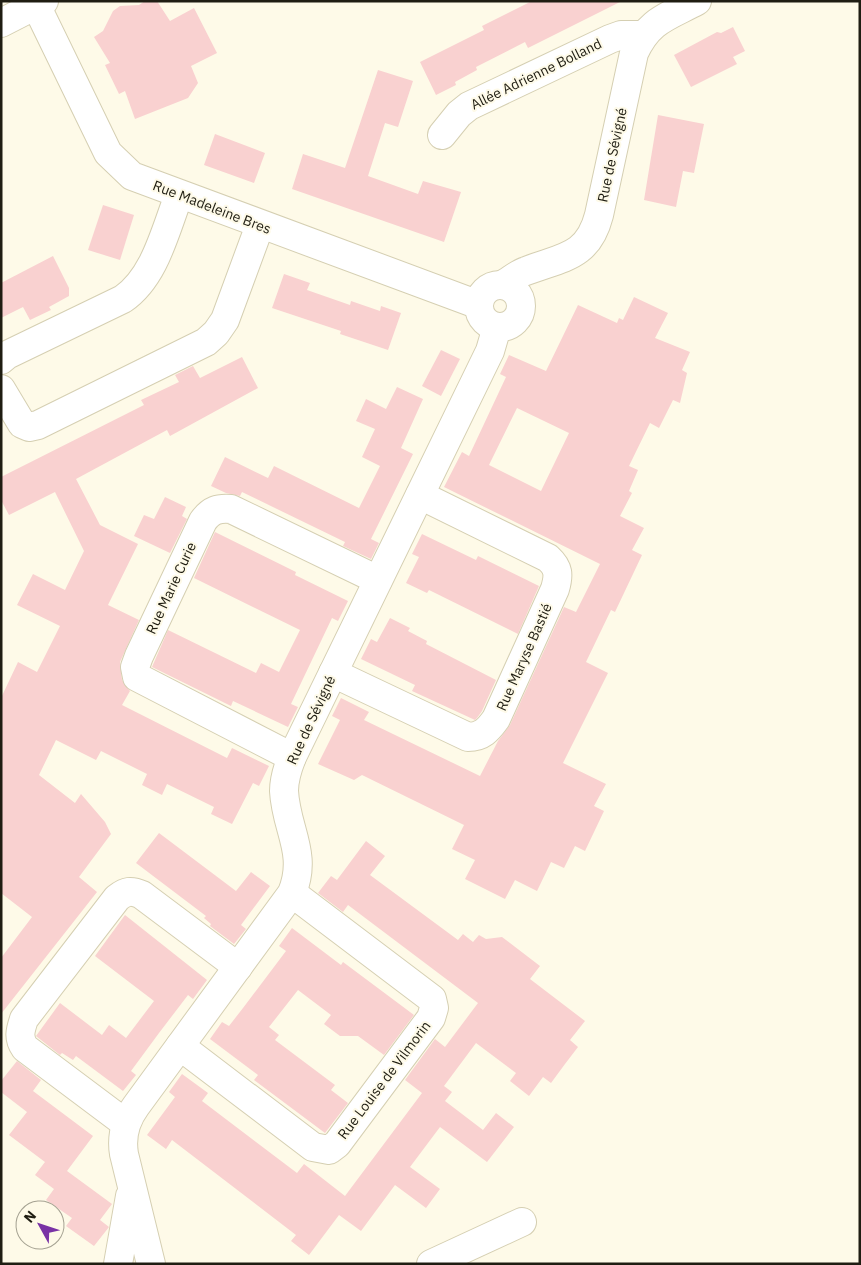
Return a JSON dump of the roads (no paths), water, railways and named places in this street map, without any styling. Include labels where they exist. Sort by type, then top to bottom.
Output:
[{"type":"street","name":"Rue de Sévigné","points":[[502,285],[523,272],[558,260],[578,250],[591,240],[599,215],[634,53],[642,35],[658,21],[697,1]]},
{"type":"street","points":[[1,23],[40,3]]},
{"type":"street","name":"Rue Madeleine Bres","points":[[40,3],[108,153],[132,176],[479,306]]},
{"type":"street","name":"Allée Adrienne Bolland","points":[[442,135],[459,114],[469,106],[610,39],[621,35],[642,35]]},
{"type":"street","points":[[1,360],[7,354],[123,299],[135,291],[146,277],[179,195]]},
{"type":"street","points":[[1,389],[22,424],[29,427],[38,425],[206,342],[216,333],[225,320],[260,225]]},
{"type":"street","points":[[502,285],[517,294],[520,312],[514,322],[498,327],[486,322],[479,312],[479,306],[486,290],[502,285]]},
{"type":"street","name":"Rue de Sévigné","points":[[151,1264],[122,1141],[125,1123],[132,1110],[292,893],[297,880],[300,862],[284,789],[292,757],[490,352],[498,327]]},
{"type":"street","name":"Rue Maryse Bastié","points":[[333,673],[468,737],[476,737],[486,732],[496,719],[555,589],[558,576],[556,565],[548,558],[420,495]]},
{"type":"street","name":"Rue Marie Curie","points":[[292,757],[137,677],[135,667],[139,656],[203,520],[210,512],[220,508],[230,509],[378,580]]},
{"type":"street","points":[[125,1123],[25,1048],[20,1041],[20,1030],[24,1020],[117,898],[124,893],[133,891],[142,895],[238,967]]},
{"type":"street","name":"Rue Louise de Vilmorin","points":[[180,1046],[314,1147],[329,1150],[337,1144],[431,1018],[434,1008],[432,999],[292,893]]},
{"type":"street","name":"Rue de Sévigné","points":[[118,1264],[132,1182]]},
{"type":"street","points":[[431,1264],[522,1222]]},
{"type":"street","points":[[136,1264],[145,1236]]}]
